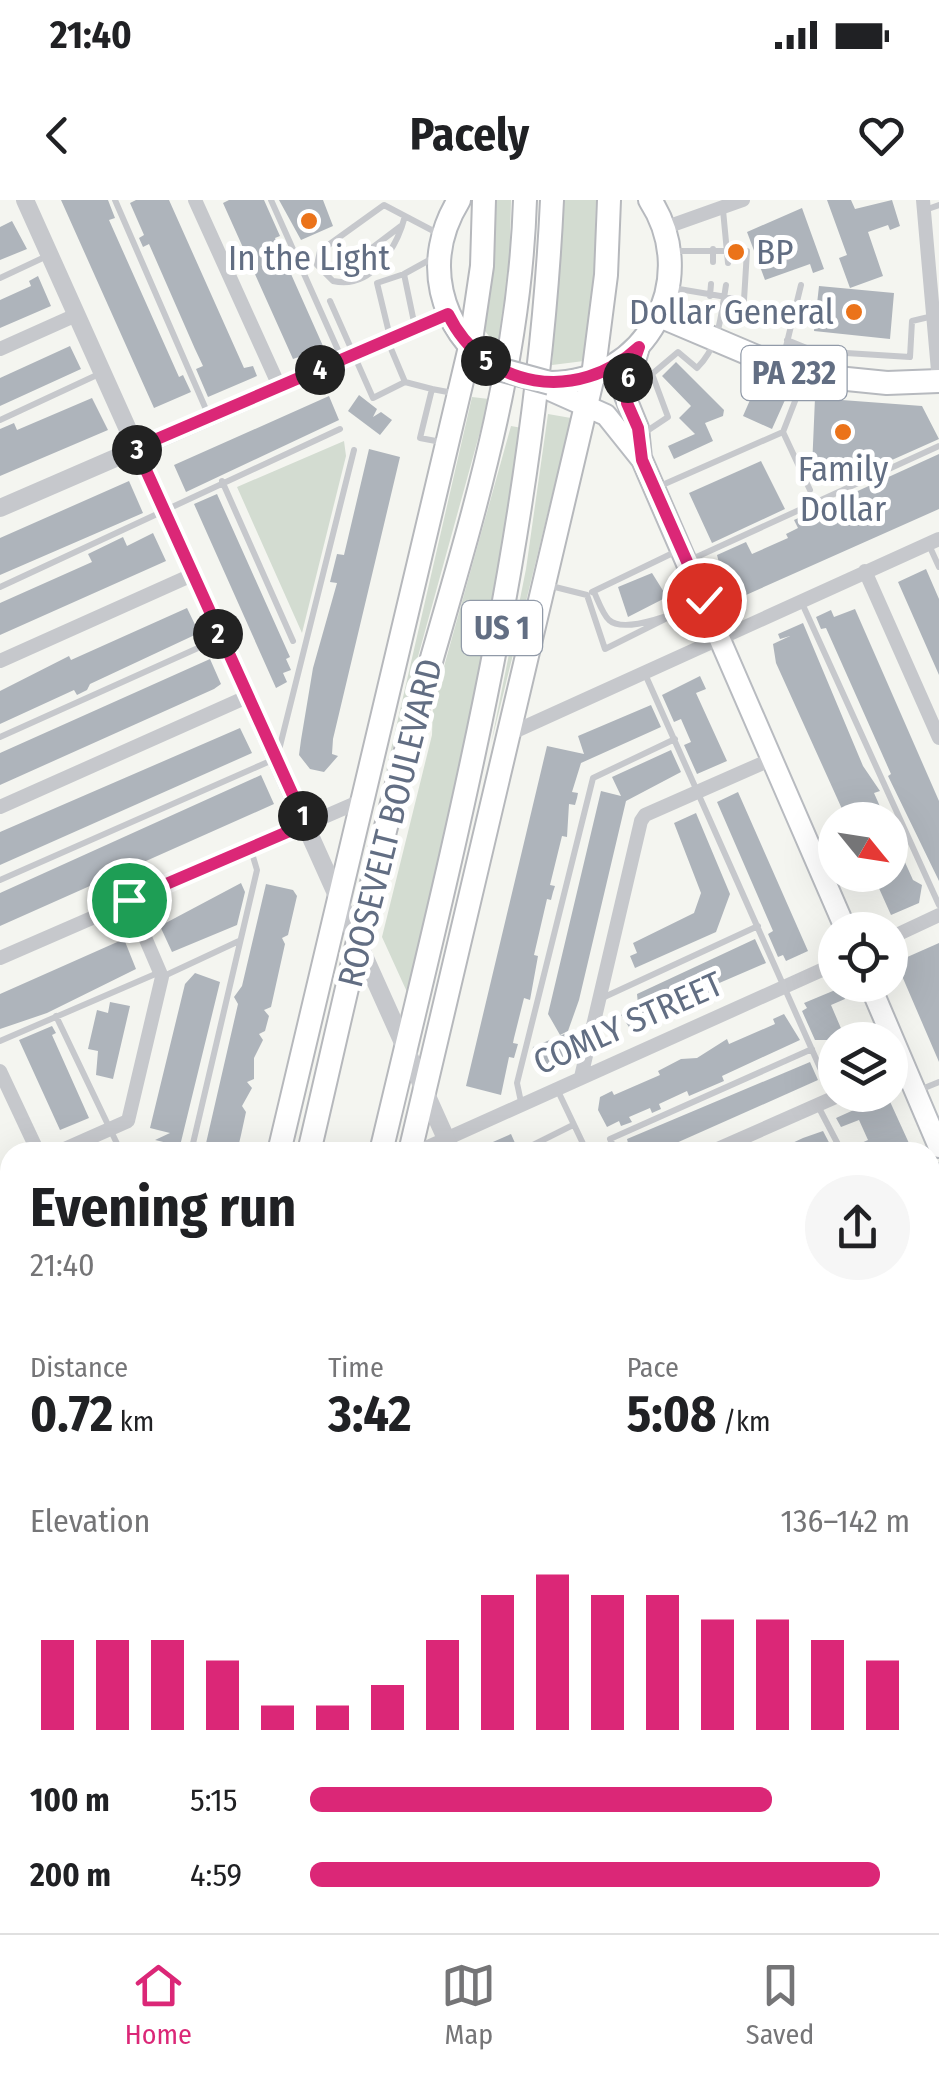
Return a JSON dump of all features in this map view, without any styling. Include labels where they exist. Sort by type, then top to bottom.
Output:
[{"type":"main road","points":[[459,200],[442,239],[439,286],[448,314],[470,347],[495,368],[587,405],[615,423],[642,460],[838,912]]},
{"type":"main road","name":"ROOSEVELT BOULEVARD","points":[[282,1142],[470,347],[481,280],[484,200]]},
{"type":"main road","name":"ROOSEVELT BOULEVARD","points":[[311,1142],[404,754],[507,382],[518,308],[524,200]]},
{"type":"main road","name":"ROOSEVELT BOULEVARD","points":[[383,1142],[483,725],[510,583],[538,386],[552,200]]},
{"type":"main road","name":"US 1","points":[[415,1142],[594,376],[605,292],[609,200]]},
{"type":"main road","points":[[642,460],[639,436],[625,396],[639,347],[660,316],[670,288],[667,240],[650,200]]},
{"type":"main road","name":"PA 232","points":[[660,316],[780,369],[805,375],[887,382],[939,381]]},
{"type":"main road","points":[[550,387],[594,376],[639,347]]},
{"type":"main road","points":[[908,1082],[937,1142]]},
{"type":"street","points":[[25,200],[448,1142]]},
{"type":"street","points":[[195,200],[280,388]]},
{"type":"street","points":[[442,200],[442,239]]},
{"type":"street","points":[[667,240],[744,200]]},
{"type":"street","points":[[929,205],[939,381]]},
{"type":"street","points":[[0,508],[448,314]]},
{"type":"street","points":[[0,349],[76,316]]},
{"type":"street","points":[[509,734],[934,541]]},
{"type":"street","points":[[865,571],[939,738]]},
{"type":"street","points":[[0,661],[192,575]]},
{"type":"street","points":[[0,807],[250,696]]},
{"type":"street","points":[[580,1077],[641,821],[646,815],[772,759]]},
{"type":"street","points":[[0,958],[363,800]]},
{"type":"street","points":[[82,1142],[128,1121],[162,974],[129,900]]},
{"type":"street","points":[[908,930],[939,915]]},
{"type":"street","name":"COMLY STREET","points":[[454,1142],[556,1088],[818,971]]},
{"type":"street","points":[[0,1071],[33,1142]]},
{"type":"street","points":[[734,1142],[818,1105]]},
{"type":"lane","points":[[114,200],[210,418]]},
{"type":"lane","points":[[271,200],[348,358],[373,398],[405,382],[459,394]]},
{"type":"lane","points":[[405,216],[394,251],[357,281],[333,280],[316,266],[320,251],[386,202],[442,239],[404,274],[377,283],[389,339],[405,382]]},
{"type":"lane","points":[[723,208],[728,263]]},
{"type":"lane","points":[[318,258],[330,270],[344,269],[402,226]]},
{"type":"lane","points":[[667,240],[747,251],[744,300],[670,288]]},
{"type":"lane","points":[[712,262],[713,249]]},
{"type":"lane","points":[[0,278],[48,256]]},
{"type":"lane","points":[[404,274],[415,328]]},
{"type":"lane","points":[[710,296],[711,284]]},
{"type":"lane","points":[[639,436],[668,417],[652,374],[678,352],[697,368],[715,341],[726,285]]},
{"type":"lane","points":[[780,369],[801,285]]},
{"type":"lane","points":[[330,301],[348,358]]},
{"type":"lane","points":[[787,340],[814,352],[910,357],[912,321],[936,315]]},
{"type":"lane","points":[[0,420],[102,373]]},
{"type":"lane","points":[[654,489],[783,432],[805,375]]},
{"type":"lane","points":[[432,389],[420,438],[448,444]]},
{"type":"lane","points":[[0,587],[340,429]]},
{"type":"lane","points":[[783,432],[810,490]]},
{"type":"lane","points":[[545,584],[590,593],[939,446]]},
{"type":"lane","points":[[0,880],[277,758],[354,450]]},
{"type":"lane","points":[[222,481],[293,640]]},
{"type":"lane","points":[[934,541],[939,567]]},
{"type":"lane","points":[[590,593],[606,618],[616,624],[672,616]]},
{"type":"lane","points":[[590,593],[605,649],[704,600]]},
{"type":"lane","points":[[801,600],[939,905]]},
{"type":"lane","points":[[0,737],[220,638]]},
{"type":"lane","points":[[644,673],[818,1060]]},
{"type":"lane","points":[[522,1104],[517,1083],[593,778],[675,739]]},
{"type":"lane","points":[[193,1142],[257,870],[250,848]]},
{"type":"lane","points":[[600,999],[758,926]]},
{"type":"lane","points":[[0,1041],[240,941]]},
{"type":"lane","points":[[56,1016],[115,1142]]},
{"type":"lane","points":[[611,1142],[610,1139],[812,1049]]},
{"type":"lane","points":[[916,1092],[939,1082]]},
{"type":"lane","points":[[556,1088],[582,1142]]},
{"type":"lane","points":[[822,1112],[837,1142]]},
{"type":"lane","points":[[539,1142],[574,1125]]},
{"type":"shaded area","points":[[496,200],[511,200],[509,282],[499,349],[485,331]]},
{"type":"shaded area","points":[[564,200],[596,200],[594,290],[584,361],[552,365]]},
{"type":"shaded area","points":[[472,397],[489,399],[384,780]]},
{"type":"shaded area","points":[[548,414],[571,418],[491,744],[526,569]]},
{"type":"shaded area","points":[[511,426],[522,428],[483,669],[407,992],[382,937],[432,735],[433,706]]},
{"type":"shaded area","points":[[344,441],[346,456],[302,633],[237,487]]},
{"type":"building","points":[[61,200],[108,200],[115,218],[109,220],[179,377],[183,375],[191,392],[154,408]]},
{"type":"building","points":[[169,200],[244,368],[253,366],[257,376],[208,397],[196,369],[203,366],[149,244],[143,247],[139,238],[144,235],[130,203]]},
{"type":"building","points":[[264,200],[280,236],[275,238],[323,346],[317,351],[293,359],[223,203]]},
{"type":"building","name":"In the Light","points":[[279,200],[323,200],[333,226],[301,240]]},
{"type":"building","points":[[827,200],[851,200],[855,209],[892,200],[900,226],[890,230],[888,225],[868,232],[883,276],[850,288],[839,258],[847,255]]},
{"type":"building","points":[[802,208],[824,269],[813,273],[810,264],[765,280],[747,232]]},
{"type":"building","points":[[12,221],[27,249],[0,260],[0,227]]},
{"type":"building","points":[[38,276],[51,306],[0,328],[0,300],[31,286],[29,281]]},
{"type":"building","name":"Dollar General","points":[[819,286],[894,293],[890,339],[814,331]]},
{"type":"building","points":[[70,346],[81,369],[0,406],[0,378]]},
{"type":"building","points":[[676,362],[724,410],[723,416],[705,423],[713,441],[674,459],[668,446],[695,434],[679,418],[691,406],[662,376]]},
{"type":"building","points":[[757,384],[785,400],[772,429],[743,416]]},
{"type":"building","points":[[359,395],[377,409],[373,417],[381,412],[392,420],[380,435],[348,411]]},
{"type":"building","points":[[329,396],[339,420],[186,492],[174,465]]},
{"type":"building","points":[[92,398],[108,430],[0,476],[0,429],[14,423],[17,430]]},
{"type":"building","points":[[815,398],[922,406],[939,439],[865,472],[812,468]]},
{"type":"building","points":[[369,449],[400,457],[333,739],[332,754],[338,756],[324,772],[310,769],[299,755],[301,740],[313,668],[337,583],[330,582],[337,554],[344,555]]},
{"type":"building","points":[[939,454],[939,509],[737,599],[732,586],[726,589],[717,555],[746,542],[752,554],[788,538],[786,534],[798,528],[794,520]]},
{"type":"building","points":[[761,461],[785,509],[712,543],[689,493]]},
{"type":"building","points":[[129,481],[143,513],[0,575],[0,538]]},
{"type":"building","points":[[217,494],[290,657],[286,659],[291,670],[283,673],[287,682],[276,688],[194,504]]},
{"type":"building","points":[[153,533],[166,561],[0,635],[0,603],[92,562],[88,554],[123,537],[127,546]]},
{"type":"building","points":[[926,569],[939,599],[939,675],[898,582]]},
{"type":"building","points":[[652,573],[667,597],[628,617],[618,587]]},
{"type":"building","points":[[187,608],[199,633],[90,684],[77,695],[74,690],[0,724],[0,691],[69,656],[71,660]]},
{"type":"building","points":[[855,609],[939,801],[939,881],[908,817],[908,802],[901,802],[826,628],[821,629],[816,617],[831,610],[834,617]]},
{"type":"building","points":[[803,623],[863,766],[880,791],[874,793],[878,802],[839,802],[776,663],[773,644],[790,636],[780,639],[778,634]]},
{"type":"building","points":[[210,659],[221,684],[214,689],[0,785],[0,753]]},
{"type":"building","points":[[700,676],[706,689],[696,693],[727,761],[697,774],[684,745],[691,742],[681,719],[674,722],[662,695]]},
{"type":"building","points":[[651,705],[661,727],[581,763],[572,792],[578,793],[577,798],[575,805],[569,804],[567,837],[562,836],[550,885],[555,886],[551,900],[547,899],[534,955],[538,956],[530,1000],[524,998],[513,1043],[518,1044],[514,1058],[509,1057],[501,1095],[466,1086],[547,746],[584,754],[578,736]]},
{"type":"building","points":[[240,728],[252,753],[0,865],[0,832]]},
{"type":"building","points":[[671,750],[681,772],[626,801],[579,1000],[568,1031],[560,1035],[548,1014],[601,791],[621,796],[612,777]]},
{"type":"building","points":[[261,775],[274,804],[0,926],[0,893]]},
{"type":"building","points":[[738,792],[808,951],[786,961],[783,955],[778,957],[768,934],[773,931],[717,802]]},
{"type":"building","points":[[696,813],[730,894],[716,932],[635,968],[630,956],[637,953],[633,943],[694,913],[701,893],[674,823]]},
{"type":"building","points":[[908,869],[913,880],[922,885],[919,903],[890,912],[881,892],[908,892]]},
{"type":"building","points":[[241,883],[245,892],[237,925],[172,952],[160,926]]},
{"type":"building","points":[[266,884],[293,890],[297,896],[288,935],[282,938],[285,944],[271,1007],[264,1010],[269,1016],[265,1031],[259,1034],[263,1040],[254,1058],[254,1079],[247,1082],[252,1088],[242,1106],[246,1112],[239,1142],[206,1142],[238,1004],[234,997],[242,986]]},
{"type":"building","points":[[124,939],[136,969],[47,1013],[0,1029],[0,994]]},
{"type":"building","points":[[755,939],[766,963],[717,984],[719,989],[706,994],[704,990],[629,1027],[621,1015],[638,1004],[637,994]]},
{"type":"building","points":[[939,943],[939,1062],[908,990],[908,957]]},
{"type":"building","points":[[195,973],[220,982],[181,1142],[163,1142],[155,1140],[170,1133],[150,1128],[185,984]]},
{"type":"building","points":[[818,997],[818,1002],[838,1002],[831,1005],[838,1022],[818,1022],[818,1040],[802,1011],[807,1008],[804,1003]]},
{"type":"building","points":[[110,1002],[130,1006],[113,1079],[96,1075],[98,1051],[88,1049],[97,1010],[108,1013]]},
{"type":"building","points":[[784,1014],[800,1040],[722,1076],[724,1081],[689,1096],[687,1091],[659,1104],[661,1109],[652,1113],[650,1108],[629,1117],[632,1122],[621,1126],[619,1121],[607,1127],[598,1110],[600,1097],[660,1075],[658,1071],[681,1059],[697,1058],[727,1039],[729,1044],[775,1024],[773,1019]]},
{"type":"building","points":[[52,1026],[56,1033],[52,1035],[89,1118],[60,1130],[19,1040]]},
{"type":"building","points":[[569,1032],[576,1053],[541,1069],[533,1047]]},
{"type":"building","points":[[810,1062],[818,1080],[678,1142],[627,1139]]},
{"type":"building","points":[[849,1112],[895,1112],[908,1142],[864,1142],[868,1140],[859,1120],[841,1127],[836,1118]]},
{"type":"building","points":[[823,1131],[829,1142],[794,1142]]},
{"type":"building","points":[[511,1134],[515,1142],[493,1142]]},
{"type":"place","name":"In the Light","points":[[309,221]]},
{"type":"place","name":"BP","points":[[736,252]]},
{"type":"place","name":"Dollar General","points":[[854,312]]},
{"type":"place","name":"Family Dollar","points":[[843,432]]},
{"type":"route","points":[[129,900],[306,824],[136,448],[448,314],[458,334],[477,354],[495,368],[526,380],[564,383],[584,379],[617,365],[639,347],[625,396],[638,428],[642,460],[704,600]]}]
